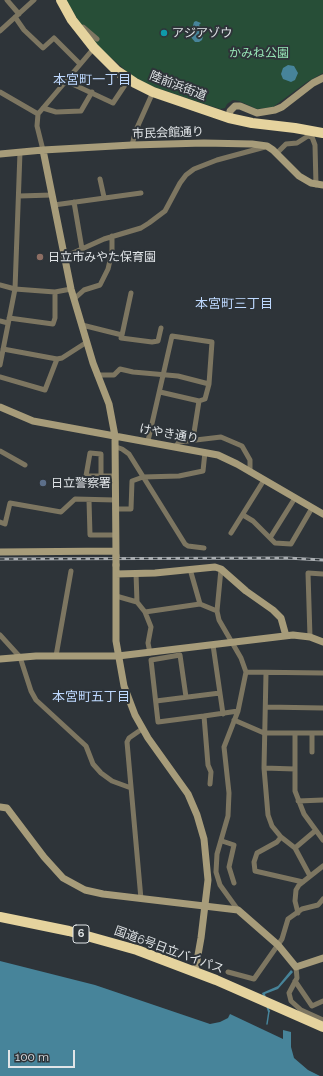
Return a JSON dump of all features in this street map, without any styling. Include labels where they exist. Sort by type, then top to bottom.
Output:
[{"type":"highway","name":"陸前浜街道","points":[[61,0],[78,29],[96,43],[117,71],[153,92],[228,118],[323,133]]},
{"type":"highway","name":"国道6号日立バイパス","points":[[0,917],[105,940],[216,980],[323,1027]]},
{"type":"street","points":[[7,0],[17,15],[24,30],[43,48],[54,38],[80,64]]},
{"type":"street","points":[[0,31],[34,0]]},
{"type":"street","points":[[96,43],[38,114],[37,126],[71,289],[97,375],[109,404],[115,436],[115,535],[118,656],[124,686],[142,729],[182,784],[198,815],[206,851],[208,880],[195,972]]},
{"type":"street","points":[[228,118],[230,111],[235,106],[240,106],[257,113],[275,110],[282,107],[313,83],[323,78]]},
{"type":"street","points":[[66,81],[113,103],[129,79]]},
{"type":"street","points":[[0,92],[38,114]]},
{"type":"street","points":[[44,108],[56,112],[81,111],[92,92]]},
{"type":"street","points":[[132,145],[136,130],[153,92]]},
{"type":"street","points":[[277,153],[286,144],[297,142],[308,136],[312,137],[315,145],[320,185]]},
{"type":"street","name":"市民会館通り","points":[[0,154],[132,145],[252,144],[267,146],[277,153],[299,176],[320,185]]},
{"type":"street","points":[[64,257],[112,236],[141,228],[159,217],[186,175],[194,170],[217,160],[267,146]]},
{"type":"street","points":[[0,364],[15,289],[20,152]]},
{"type":"street","points":[[100,179],[104,197]]},
{"type":"street","points":[[54,206],[104,197],[141,193]]},
{"type":"street","points":[[19,196],[52,195]]},
{"type":"street","points":[[74,202],[82,249]]},
{"type":"street","points":[[74,299],[84,290],[100,285],[108,269],[112,252],[112,236]]},
{"type":"street","points":[[0,285],[15,289],[55,292],[71,289]]},
{"type":"street","points":[[0,321],[53,324],[55,318],[55,292]]},
{"type":"street","points":[[120,344],[131,292]]},
{"type":"street","points":[[82,325],[122,336],[152,342],[158,341],[161,328]]},
{"type":"street","points":[[148,441],[172,336],[212,342],[205,399],[199,401],[160,392]]},
{"type":"street","points":[[3,349],[57,359],[62,358],[87,342]]},
{"type":"street","points":[[0,377],[45,390],[57,359]]},
{"type":"street","points":[[97,375],[114,375],[120,369],[133,372],[178,376],[208,384]]},
{"type":"street","points":[[193,439],[199,401]]},
{"type":"street","name":"けやき通り","points":[[0,407],[33,421],[176,446],[225,458],[323,514]]},
{"type":"street","points":[[176,446],[179,442],[217,436],[236,442],[246,451],[251,466],[250,472]]},
{"type":"street","points":[[116,447],[129,454],[185,544],[188,546],[204,548]]},
{"type":"street","points":[[0,451],[25,465]]},
{"type":"street","points":[[115,509],[131,509],[132,481],[143,476],[179,476],[203,471],[205,452]]},
{"type":"street","points":[[101,476],[100,454],[90,453],[86,476],[101,476],[115,476]]},
{"type":"street","points":[[231,533],[264,480]]},
{"type":"street","points":[[270,538],[295,498]]},
{"type":"street","points":[[0,522],[4,524],[10,503],[61,512],[75,499],[115,500]]},
{"type":"street","points":[[89,500],[90,535],[115,535]]},
{"type":"street","points":[[243,515],[253,521],[275,543],[291,544],[312,508]]},
{"type":"street","points":[[0,552],[116,554]]},
{"type":"street","points":[[116,574],[215,567],[222,569],[246,592],[273,610],[281,618],[286,636]]},
{"type":"street","points":[[190,569],[200,604]]},
{"type":"street","points":[[222,569],[217,611],[219,620],[232,642],[246,672],[238,711],[224,747],[229,804],[226,826],[216,863],[217,878],[222,889],[238,910],[278,945],[296,967],[297,978],[289,993],[291,1001],[301,1010],[323,1020]]},
{"type":"street","points":[[56,656],[71,571]]},
{"type":"street","points":[[136,573],[137,602]]},
{"type":"street","points":[[310,637],[308,573],[323,574]]},
{"type":"street","points":[[116,596],[137,602],[146,612],[151,627],[148,643],[150,653]]},
{"type":"street","points":[[146,612],[200,604],[217,611]]},
{"type":"street","points":[[0,635],[20,657],[31,691],[36,700],[86,746],[93,764],[101,773],[112,781],[131,788]]},
{"type":"street","points":[[0,659],[56,656],[118,656],[286,636],[310,637],[323,642]]},
{"type":"street","points":[[213,645],[223,714]]},
{"type":"street","points":[[186,697],[180,655],[150,660],[158,722],[238,711]]},
{"type":"street","points":[[246,672],[323,673]]},
{"type":"street","points":[[266,673],[264,768],[268,814],[272,826],[281,837],[295,848],[310,876]]},
{"type":"street","points":[[156,701],[220,692]]},
{"type":"street","points":[[266,707],[323,708]]},
{"type":"street","points":[[204,716],[208,765],[211,772],[210,784]]},
{"type":"street","points":[[234,720],[264,733],[323,732]]},
{"type":"street","points":[[141,899],[127,742],[129,738],[142,729]]},
{"type":"street","points":[[295,733],[295,791],[304,814],[323,840]]},
{"type":"street","points":[[312,733],[312,752]]},
{"type":"street","points":[[264,768],[295,769]]},
{"type":"street","points":[[298,801],[323,800]]},
{"type":"street","points":[[0,807],[7,808],[44,857],[63,878],[85,890],[141,899],[238,910]]},
{"type":"street","points":[[295,848],[315,831]]},
{"type":"street","points":[[281,837],[277,842],[256,853],[254,862],[255,871],[303,882]]},
{"type":"street","points":[[222,841],[234,845],[229,867],[234,883]]},
{"type":"street","points":[[298,913],[295,897],[296,890],[303,882],[323,866]]},
{"type":"street","points":[[228,972],[254,979],[278,945],[283,936],[288,919],[302,909],[318,905],[323,899]]},
{"type":"street","points":[[296,967],[323,958]]},
{"type":"street","points":[[295,981],[312,1006],[323,1001]]},
{"type":"green space","name":"かみね公園","points":[[66,0],[323,0],[323,73],[307,82],[273,107],[257,109],[233,100],[227,104],[225,108],[220,109],[154,87],[132,76],[101,49],[83,28]]},
{"type":"water","points":[[196,21],[201,23],[199,25],[204,32],[202,40],[199,42],[195,42],[190,36],[194,22]]},
{"type":"water","points":[[288,65],[294,66],[298,73],[295,80],[291,82],[283,79],[281,74],[283,68]]},
{"type":"water","points":[[0,961],[95,985],[210,1024],[220,1022],[228,1018],[230,1014],[283,1039],[283,1030],[291,1032],[291,1047],[294,1058],[308,1070],[320,1076],[0,1076]]},
{"type":"water","points":[[291,970],[293,972],[278,989],[265,994],[270,1012],[268,1012],[262,993],[278,986]]},
{"type":"waterway","points":[[267,1024],[269,1011]]},
{"type":"railway","points":[[0,559],[287,558],[323,560]]},
{"type":"place","name":"アジアゾウ","points":[[164,33]]},
{"type":"place","name":"日立市みやた保育園","points":[[40,257]]},
{"type":"place","name":"日立警察署","points":[[43,483]]},
{"type":"district","name":"本宮町一丁目","points":[[92,80]]},
{"type":"district","name":"本宮町三丁目","points":[[234,304]]},
{"type":"district","name":"本宮町五丁目","points":[[91,697]]}]
